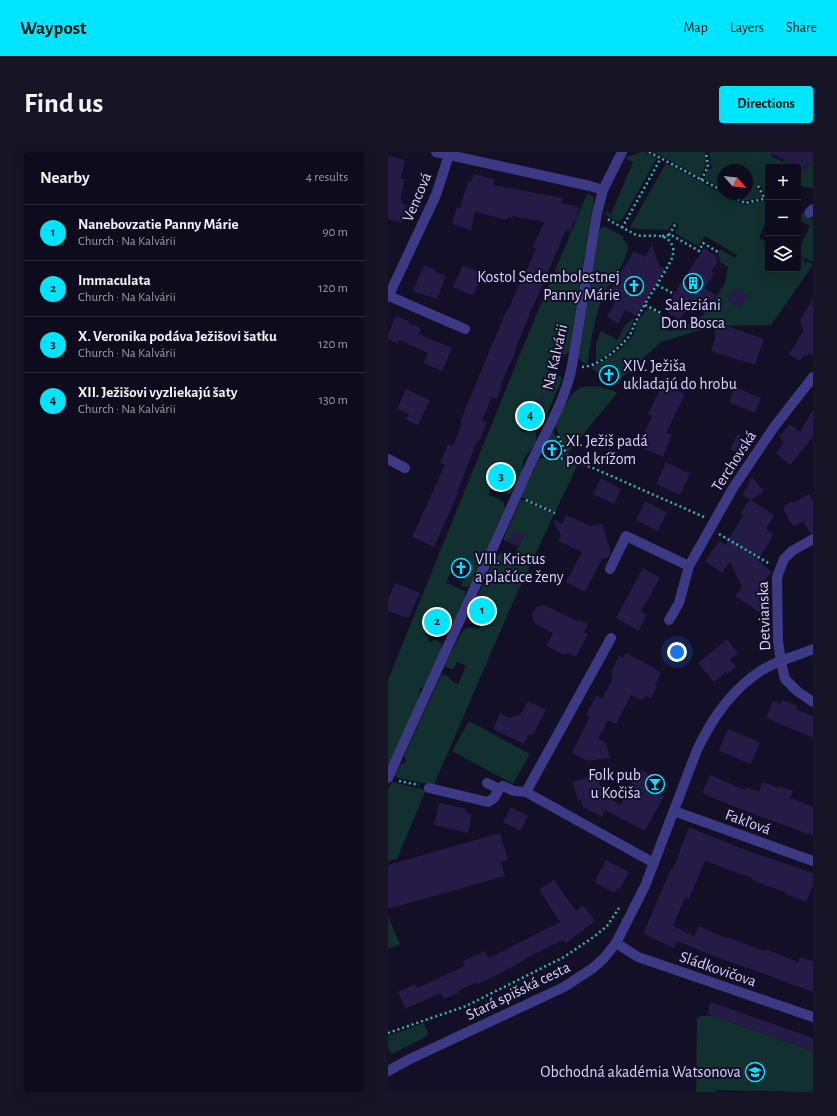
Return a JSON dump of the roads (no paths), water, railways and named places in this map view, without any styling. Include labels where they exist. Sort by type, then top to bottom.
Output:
[{"type":"street","points":[[436,152],[450,153],[603,190]]},
{"type":"street","name":"Na Kalvárii","points":[[391,779],[535,453],[566,390],[570,378],[597,213],[603,190],[622,152]]},
{"type":"street","name":"Vencová","points":[[388,296],[436,195],[450,153]]},
{"type":"street","points":[[388,296],[465,329]]},
{"type":"street","name":"Terchovská","points":[[669,620],[679,603],[689,566],[712,525],[774,427],[813,377]]},
{"type":"street","points":[[388,459],[405,468]]},
{"type":"street","points":[[610,569],[626,536],[689,566]]},
{"type":"street","name":"Detvianska","points":[[813,539],[792,551],[784,559],[779,569],[777,578],[778,641],[785,679],[803,696],[813,702]]},
{"type":"street","points":[[526,792],[611,638]]},
{"type":"street","name":"Stará spišská cesta","points":[[388,1071],[410,1059],[564,987],[593,968],[604,958],[616,944],[633,911],[654,863],[697,750],[716,715],[747,680],[763,670],[813,649]]},
{"type":"street","points":[[487,783],[498,790]]},
{"type":"street","points":[[429,788],[488,802],[494,798],[498,790],[503,786],[514,791],[526,792],[654,863]]},
{"type":"street","name":"Fakľová","points":[[674,811],[813,861]]},
{"type":"street","name":"Sládkovičova","points":[[616,944],[638,957],[813,1017]]},
{"type":"place","name":"Saleziáni Don Bosca","points":[[693,283]]},
{"type":"place","name":"Kostol Sedembolestnej Panny Márie","points":[[634,286]]},
{"type":"place","name":"XIV. Ježiša ukladajú do hrobu","points":[[609,375]]},
{"type":"place","name":"XII. Ježišovi vyzliekajú šaty","points":[[530,416]]},
{"type":"place","name":"XI. Ježiš padá pod krížom","points":[[552,450]]},
{"type":"place","name":"X. Veronika podáva Ježišovi šatku","points":[[501,477]]},
{"type":"place","name":"VIII. Kristus a plačúce ženy","points":[[461,568]]},
{"type":"place","name":"Nanebovzatie Panny Márie","points":[[482,611]]},
{"type":"place","name":"Immaculata","points":[[437,622]]},
{"type":"place","name":"Folk pub u Kočiša","points":[[655,784]]},
{"type":"place","name":"Obchodná akadémia Watsonova","points":[[755,1072]]}]
